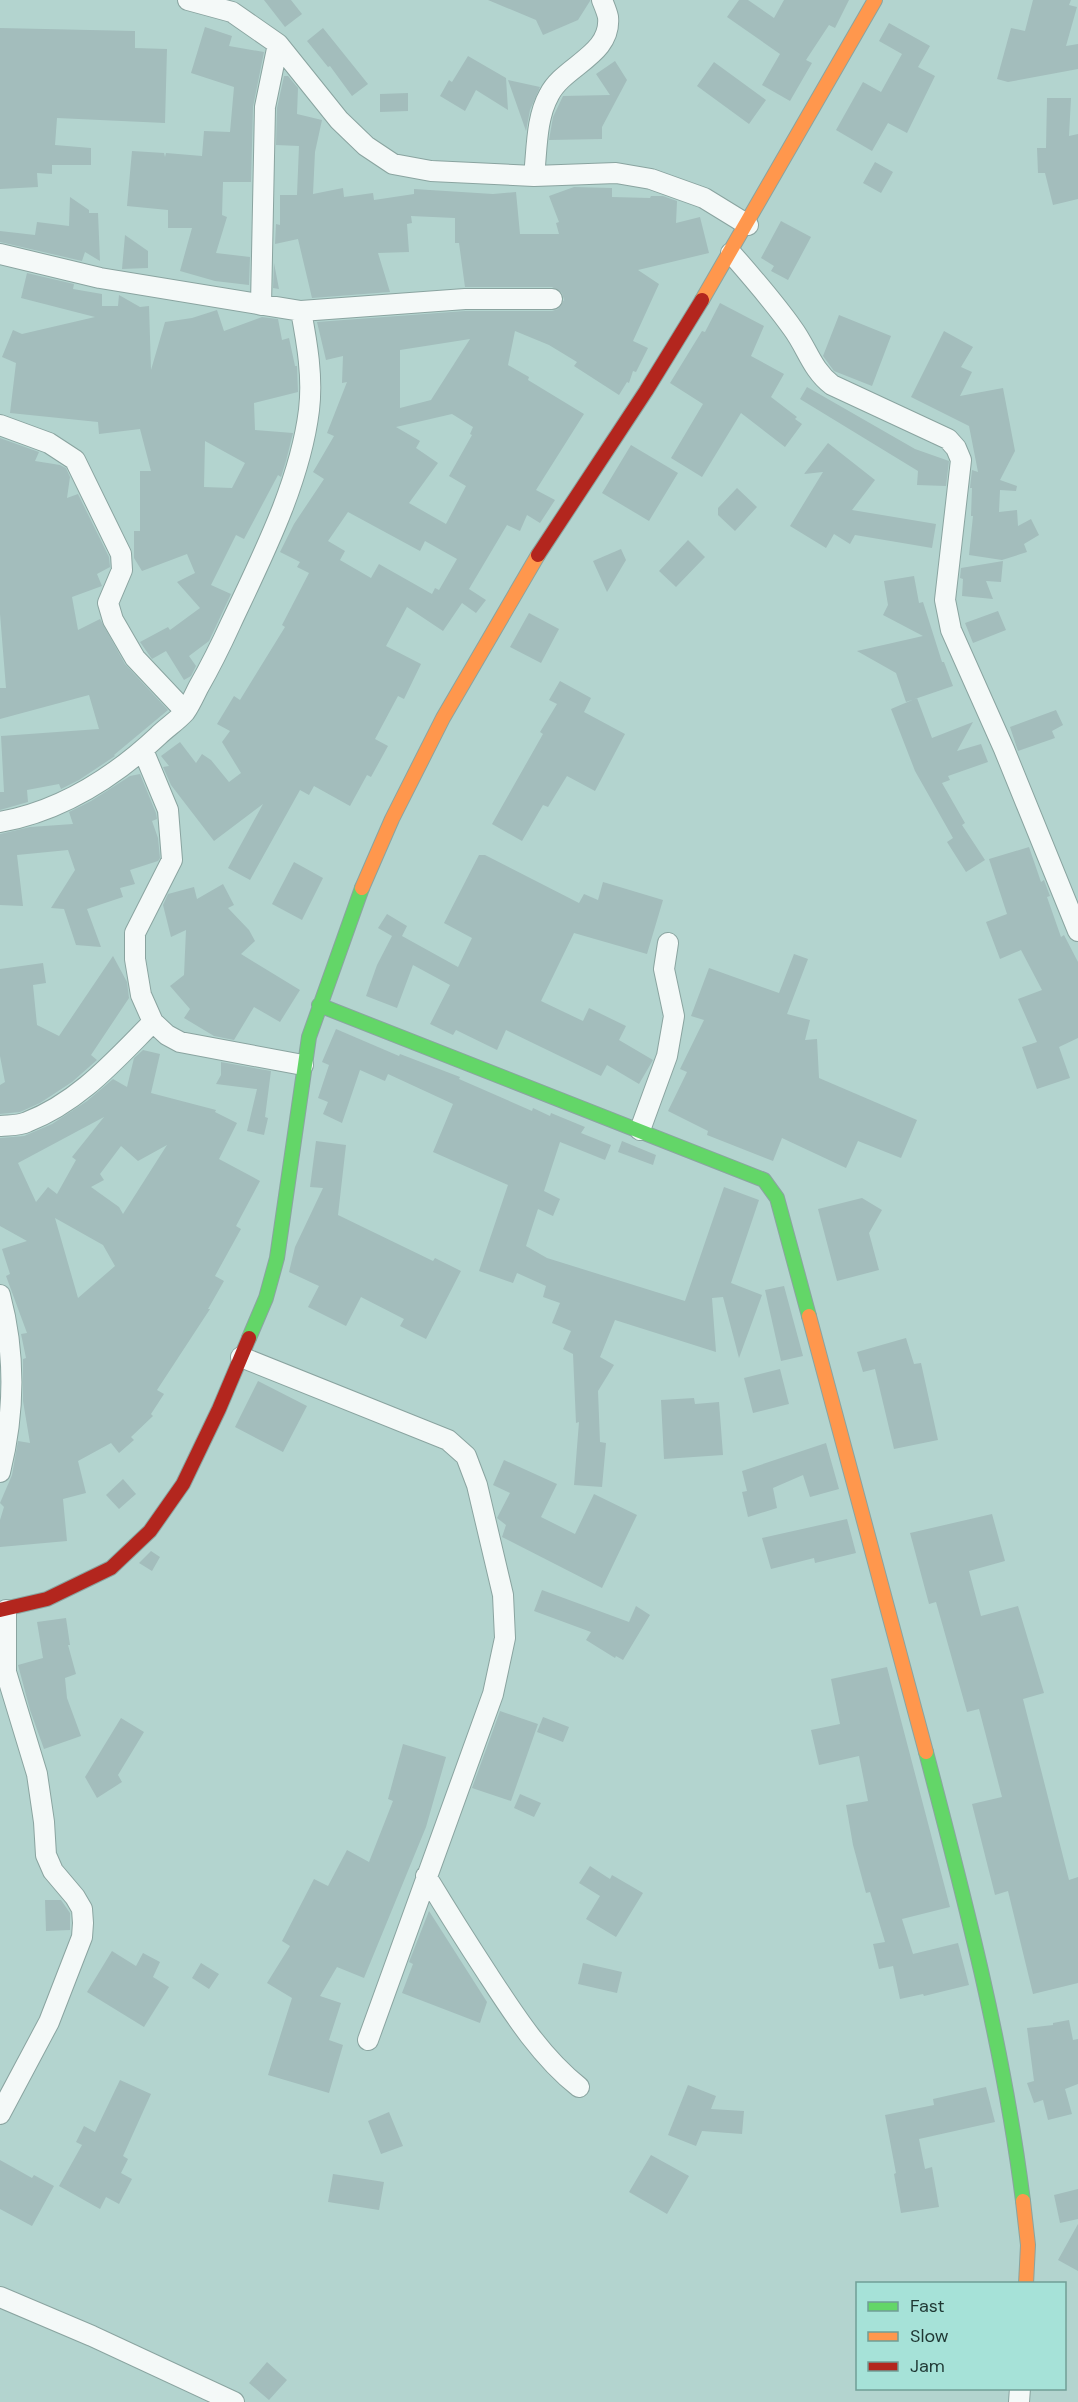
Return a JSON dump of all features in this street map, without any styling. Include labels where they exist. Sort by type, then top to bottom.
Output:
[{"type":"street","points":[[188,0],[231,12],[278,44],[339,120],[366,146],[393,164],[431,171],[534,176],[616,173],[651,179],[705,198],[748,225]]},
{"type":"street","points":[[534,176],[547,97],[555,83],[593,53],[606,36],[608,18],[602,0]]},
{"type":"street","points":[[0,2114],[49,2022],[82,1937],[83,1923],[81,1910],[75,1897],[53,1871],[46,1855],[37,1774],[6,1672],[3,1610],[47,1599],[111,1568],[150,1531],[183,1484],[242,1357],[266,1298],[277,1258],[303,1065],[319,1005],[372,861],[417,766],[524,576],[646,391],[731,253],[875,0]]},
{"type":"street","points":[[261,305],[265,107],[278,44]]},
{"type":"street","points":[[731,253],[762,288],[794,331],[822,378],[832,385],[948,439],[956,448],[961,460],[945,600],[946,613],[951,630],[1004,749],[1078,931]]},
{"type":"street","points":[[0,254],[100,278],[301,311],[465,299],[552,299]]},
{"type":"street","points":[[0,822],[62,803],[97,783],[142,750],[185,711],[217,653],[255,571],[282,508],[302,448],[309,409],[310,365],[301,311]]},
{"type":"street","points":[[0,425],[49,443],[75,460],[121,555],[122,570],[108,603],[113,620],[135,658],[185,711]]},
{"type":"street","points":[[142,750],[168,810],[171,834],[172,860],[135,933],[135,959],[141,995],[153,1022],[166,1035],[180,1042],[303,1065]]},
{"type":"street","points":[[640,1130],[666,1056],[674,1016],[664,969],[668,942]]},
{"type":"street","points":[[319,1005],[764,1180],[777,1198],[952,1850],[988,1998],[1016,2145],[1028,2245],[1026,2282]]},
{"type":"street","points":[[0,1126],[26,1123],[58,1106],[93,1083],[153,1022]]},
{"type":"street","points":[[0,1295],[9,1330],[12,1387],[9,1437],[0,1472]]},
{"type":"street","points":[[242,1357],[448,1440],[466,1456],[477,1485],[503,1595],[505,1638],[493,1694],[368,2040]]},
{"type":"street","points":[[426,1876],[511,2010],[567,2078],[579,2087]]},
{"type":"street","points":[[0,2297],[92,2336],[234,2402]]},
{"type":"building","points":[[264,0],[291,0],[302,14],[285,27]]},
{"type":"building","points":[[488,0],[590,1],[578,20],[543,35],[536,20]]},
{"type":"building","points":[[739,0],[748,0],[774,18],[784,0],[849,0],[835,28],[829,25],[806,60],[812,63],[790,101],[762,85],[780,54],[727,17]]},
{"type":"building","points":[[1033,0],[1071,0],[1069,5],[1077,7],[1066,46],[1078,44],[1078,69],[1008,82],[997,79],[1011,28],[1025,31]]},
{"type":"building","points":[[889,23],[930,46],[918,67],[935,76],[907,133],[888,123],[872,151],[836,130],[863,82],[881,92],[902,54],[879,41]]},
{"type":"building","points":[[205,27],[232,36],[229,46],[264,52],[253,107],[251,182],[223,182],[222,215],[227,217],[216,253],[250,257],[249,285],[215,281],[180,271],[192,228],[168,228],[168,210],[127,206],[132,151],[164,153],[165,157],[166,153],[202,156],[204,131],[230,132],[234,87],[191,73]]},
{"type":"building","points":[[0,28],[135,31],[135,48],[167,49],[165,123],[57,118],[55,145],[91,148],[91,165],[52,165],[52,174],[37,173],[38,187],[0,189]]},
{"type":"building","points":[[323,28],[368,84],[352,96],[330,66],[328,67],[307,41]]},
{"type":"building","points":[[468,56],[506,78],[508,110],[476,90],[465,111],[440,96],[449,80],[452,82]]},
{"type":"building","points":[[615,61],[627,80],[602,127],[602,139],[549,140],[553,117],[563,96],[610,95],[596,74]]},
{"type":"building","points":[[714,62],[766,100],[749,124],[697,86]]},
{"type":"building","points":[[284,76],[288,76],[298,88],[297,114],[322,120],[315,152],[313,194],[343,188],[344,197],[373,193],[374,200],[414,194],[414,189],[493,194],[516,192],[520,234],[559,234],[556,223],[559,222],[549,196],[574,187],[612,188],[612,197],[663,196],[677,201],[676,223],[700,217],[709,253],[638,270],[659,284],[633,341],[648,348],[636,372],[633,371],[629,383],[627,382],[619,395],[574,366],[577,362],[549,345],[515,331],[508,365],[584,414],[536,490],[555,500],[540,523],[527,515],[520,531],[507,525],[469,589],[486,600],[476,613],[462,603],[443,631],[407,607],[386,646],[421,664],[404,699],[398,696],[375,739],[388,746],[371,777],[367,775],[350,806],[314,786],[309,795],[300,790],[250,880],[228,868],[263,804],[214,841],[171,785],[163,767],[169,766],[161,756],[180,742],[196,763],[202,754],[211,760],[229,782],[241,773],[222,742],[230,731],[217,724],[234,696],[240,700],[285,627],[282,625],[309,573],[297,567],[300,562],[280,552],[294,524],[324,479],[313,472],[334,436],[327,433],[347,382],[342,383],[343,356],[326,360],[317,322],[465,311],[552,311],[558,309],[564,300],[562,293],[552,287],[465,287],[459,243],[455,243],[455,218],[411,216],[412,223],[407,224],[409,252],[378,253],[390,292],[312,298],[298,239],[275,244],[276,224],[280,225],[280,195],[297,195],[299,146],[276,145],[277,108]],"holes":[[[470,339],[431,400],[400,408],[400,350]],[[452,414],[473,427],[470,434],[472,435],[449,476],[466,486],[446,524],[409,503],[438,463],[416,448],[420,441],[396,427]],[[348,512],[420,551],[425,541],[457,559],[439,590],[435,588],[432,594],[379,564],[371,578],[340,560],[345,551],[328,541]]]},
{"type":"building","points":[[508,80],[540,87],[530,110],[526,131]]},
{"type":"building","points":[[408,93],[408,111],[380,112],[380,94]]},
{"type":"building","points":[[1047,98],[1071,98],[1069,136],[1078,134],[1078,199],[1053,205],[1045,173],[1038,173],[1037,148],[1046,148]]},
{"type":"building","points":[[875,162],[893,172],[881,193],[863,183]]},
{"type":"building","points":[[70,197],[89,210],[89,213],[98,213],[100,261],[85,252],[82,261],[0,242],[0,231],[35,235],[37,222],[69,226]]},
{"type":"building","points":[[781,221],[811,237],[788,280],[771,271],[774,266],[761,258]]},
{"type":"building","points":[[125,235],[148,251],[148,268],[122,269]]},
{"type":"building","points":[[274,263],[279,289],[273,288]]},
{"type":"building","points":[[27,273],[74,284],[73,289],[102,294],[102,306],[118,306],[119,295],[140,307],[149,306],[151,370],[165,322],[192,318],[217,310],[224,331],[262,317],[278,319],[282,340],[289,338],[295,366],[297,366],[298,392],[254,403],[255,430],[293,433],[286,461],[281,477],[278,475],[244,539],[236,535],[211,585],[231,594],[209,641],[189,656],[196,666],[191,676],[184,680],[166,651],[152,659],[140,642],[168,627],[170,630],[200,608],[177,582],[195,573],[187,554],[142,571],[134,558],[134,531],[140,531],[140,471],[151,471],[140,429],[99,434],[98,422],[10,413],[16,363],[2,357],[13,330],[22,334],[95,317],[21,298]],"holes":[[[205,441],[245,463],[232,488],[204,487]]]},
{"type":"building","points":[[720,303],[764,326],[751,356],[784,374],[771,397],[797,417],[795,419],[802,424],[785,447],[741,413],[702,477],[671,458],[703,404],[670,383],[702,331],[705,332]]},
{"type":"building","points":[[839,315],[891,336],[872,386],[834,371],[823,356]]},
{"type":"building","points":[[944,331],[973,347],[961,367],[972,372],[960,396],[1003,388],[1015,451],[1000,480],[1017,486],[1016,491],[1000,490],[999,512],[1017,510],[1018,526],[1031,519],[1039,535],[1024,544],[1027,552],[1002,560],[969,555],[973,516],[971,516],[972,488],[970,488],[972,470],[978,472],[969,426],[911,397]]},
{"type":"building","points":[[807,387],[915,449],[949,461],[946,486],[917,485],[918,471],[800,399]]},
{"type":"building","points":[[0,438],[39,452],[35,461],[66,468],[70,477],[67,498],[78,494],[109,557],[110,567],[97,574],[102,586],[72,597],[78,630],[100,619],[125,664],[168,710],[115,756],[79,780],[61,789],[59,784],[27,790],[28,802],[0,810],[0,792],[4,792],[1,736],[99,729],[89,695],[0,719],[0,688],[6,688],[0,614]]},
{"type":"building","points":[[828,443],[875,480],[852,510],[936,524],[932,548],[855,535],[850,544],[834,534],[826,548],[790,526],[823,472],[804,474]]},
{"type":"building","points":[[631,445],[678,473],[649,521],[602,493]]},
{"type":"building","points":[[737,488],[757,507],[735,531],[718,515],[718,508]]},
{"type":"building","points":[[688,540],[705,557],[676,587],[659,571]]},
{"type":"building","points":[[621,549],[626,560],[607,592],[593,561]]},
{"type":"building","points":[[1003,561],[1001,582],[986,581],[993,599],[962,596],[961,568]]},
{"type":"building","points":[[914,576],[919,603],[923,602],[942,662],[944,662],[953,686],[906,702],[896,673],[857,651],[923,636],[883,615],[888,605],[884,581]]},
{"type":"building","points":[[998,611],[1006,630],[973,643],[965,623]]},
{"type":"building","points":[[529,613],[559,629],[541,663],[510,647]]},
{"type":"building","points":[[560,681],[591,698],[584,712],[625,734],[595,791],[567,776],[548,807],[543,805],[522,841],[492,824],[543,734],[540,732],[557,704],[549,700]]},
{"type":"building","points":[[917,698],[932,738],[973,722],[957,751],[981,744],[988,762],[948,776],[950,780],[942,783],[965,823],[962,825],[985,860],[966,872],[947,842],[953,838],[915,771],[891,709]]},
{"type":"building","points":[[1056,710],[1063,725],[1052,731],[1055,738],[1018,751],[1010,727]]},
{"type":"building","points":[[140,774],[156,813],[157,819],[152,821],[158,838],[160,858],[158,861],[130,870],[135,884],[120,888],[123,897],[87,909],[101,947],[76,945],[64,909],[51,908],[75,870],[68,850],[17,855],[23,906],[0,905],[0,834],[30,827],[73,824],[69,812],[130,776]]},
{"type":"building","points":[[1029,847],[1041,882],[1044,880],[1050,896],[1047,897],[1061,937],[1064,935],[1078,962],[1078,1038],[1059,1047],[1070,1078],[1037,1089],[1022,1047],[1037,1042],[1018,999],[1042,990],[1021,950],[1000,959],[986,922],[1007,914],[989,859]]},
{"type":"building","points":[[479,855],[485,855],[579,903],[584,894],[598,900],[603,882],[663,900],[647,954],[574,933],[541,1001],[583,1021],[589,1008],[626,1026],[619,1040],[653,1060],[639,1084],[607,1065],[601,1076],[506,1030],[497,1050],[456,1030],[453,1035],[430,1024],[450,985],[413,965],[397,1008],[366,996],[377,965],[392,936],[378,928],[387,914],[407,926],[402,936],[458,967],[472,938],[444,923]]},
{"type":"building","points":[[294,862],[323,878],[302,920],[272,904]]},
{"type":"building","points":[[223,884],[234,905],[228,908],[249,930],[255,941],[241,954],[300,990],[280,1022],[254,1007],[234,1040],[214,1036],[184,1018],[190,1009],[170,986],[184,975],[186,930],[171,937],[163,905],[168,894],[194,887],[197,899]]},
{"type":"building","points":[[794,954],[808,959],[787,1014],[810,1020],[805,1040],[817,1039],[819,1078],[917,1120],[901,1158],[858,1141],[846,1168],[782,1138],[773,1161],[707,1135],[708,1131],[668,1111],[687,1072],[680,1069],[704,1020],[691,1016],[709,968],[779,993]]},
{"type":"building","points":[[113,956],[127,982],[129,998],[91,1055],[97,1060],[72,1082],[40,1103],[20,1112],[0,1114],[0,1085],[5,1082],[0,1056],[0,969],[43,963],[46,983],[33,985],[37,1025],[59,1036]]},
{"type":"building","points":[[336,1029],[399,1056],[400,1054],[460,1077],[459,1079],[532,1111],[533,1108],[550,1116],[551,1113],[585,1127],[581,1133],[611,1145],[605,1160],[560,1142],[544,1191],[560,1199],[553,1216],[538,1209],[526,1246],[547,1258],[685,1301],[724,1187],[759,1200],[731,1283],[762,1295],[739,1358],[723,1297],[712,1298],[716,1352],[615,1320],[600,1357],[614,1365],[598,1391],[600,1442],[606,1443],[602,1487],[574,1485],[579,1422],[576,1423],[573,1354],[563,1349],[571,1331],[552,1323],[560,1303],[543,1297],[546,1286],[517,1273],[513,1283],[479,1271],[508,1185],[433,1152],[453,1104],[388,1074],[385,1081],[360,1070],[342,1123],[323,1114],[328,1102],[318,1098],[329,1065],[322,1062]]},
{"type":"building","points":[[143,1050],[160,1054],[151,1093],[216,1110],[215,1112],[237,1123],[219,1159],[260,1181],[236,1226],[241,1229],[215,1276],[224,1281],[208,1309],[210,1309],[157,1390],[164,1394],[151,1414],[153,1416],[131,1437],[134,1440],[119,1453],[111,1443],[78,1461],[86,1493],[63,1499],[67,1541],[0,1547],[0,1520],[4,1507],[0,1503],[12,1475],[18,1441],[30,1443],[23,1401],[23,1359],[26,1358],[21,1334],[27,1333],[6,1276],[10,1274],[2,1249],[27,1241],[0,1226],[0,1138],[24,1136],[52,1124],[87,1101],[113,1079],[127,1087],[134,1058]],"holes":[[[104,1117],[72,1157],[76,1160],[57,1194],[48,1187],[36,1202],[18,1163]],[[167,1145],[123,1214],[119,1207],[91,1187],[104,1180],[100,1174],[121,1146],[138,1161]],[[55,1218],[103,1245],[115,1266],[78,1298]]]},
{"type":"building","points":[[221,1062],[271,1071],[265,1117],[268,1118],[264,1135],[247,1131],[257,1089],[216,1084],[221,1075]]},
{"type":"building","points":[[316,1141],[346,1145],[338,1215],[433,1261],[435,1258],[461,1271],[426,1339],[400,1326],[404,1319],[361,1297],[346,1326],[308,1307],[319,1286],[289,1272],[295,1247],[323,1188],[310,1187]]},
{"type":"building","points":[[622,1141],[656,1155],[653,1165],[618,1152]]},
{"type":"building","points":[[862,1198],[882,1210],[869,1233],[879,1270],[837,1281],[818,1209]]},
{"type":"building","points":[[784,1286],[803,1356],[781,1361],[765,1290]]},
{"type":"building","points":[[906,1338],[914,1364],[921,1363],[938,1440],[894,1449],[875,1369],[863,1372],[857,1352]]},
{"type":"building","points":[[780,1369],[789,1404],[753,1413],[744,1378]]},
{"type":"building","points":[[258,1381],[307,1406],[283,1452],[235,1427]]},
{"type":"building","points":[[694,1398],[695,1404],[719,1402],[723,1455],[664,1459],[661,1400]]},
{"type":"building","points":[[826,1443],[839,1489],[810,1497],[803,1475],[773,1488],[777,1508],[748,1517],[742,1492],[747,1491],[742,1471]]},
{"type":"building","points":[[504,1460],[557,1484],[541,1517],[575,1534],[594,1494],[637,1515],[602,1588],[502,1537],[506,1525],[497,1518],[510,1493],[493,1485]]},
{"type":"building","points":[[123,1479],[136,1494],[119,1509],[106,1495]]},
{"type":"building","points":[[992,1514],[1005,1561],[969,1571],[981,1616],[1018,1606],[1044,1693],[1023,1699],[1069,1880],[1078,1877],[1078,1983],[1033,1994],[1008,1891],[995,1895],[972,1804],[1002,1797],[979,1709],[967,1712],[936,1602],[929,1604],[910,1533]]},
{"type":"building","points":[[847,1519],[856,1553],[815,1563],[814,1558],[771,1569],[762,1538]]},
{"type":"building","points":[[151,1551],[160,1557],[152,1571],[139,1563]]},
{"type":"building","points":[[542,1590],[629,1622],[636,1606],[650,1615],[623,1660],[616,1656],[615,1658],[586,1640],[591,1632],[534,1611]]},
{"type":"building","points":[[66,1618],[70,1645],[68,1645],[76,1674],[65,1678],[67,1698],[81,1736],[44,1749],[30,1710],[18,1665],[43,1658],[37,1622]]},
{"type":"building","points":[[887,1667],[950,1907],[902,1919],[913,1954],[958,1943],[969,1985],[924,1996],[923,1994],[900,1999],[893,1966],[879,1969],[873,1944],[885,1942],[870,1892],[866,1893],[853,1845],[846,1805],[868,1801],[859,1756],[819,1765],[811,1730],[840,1724],[831,1679]]},
{"type":"building","points":[[500,1711],[538,1724],[511,1801],[472,1788]]},
{"type":"building","points":[[543,1717],[569,1727],[563,1742],[537,1732]]},
{"type":"building","points":[[121,1718],[144,1732],[118,1775],[122,1782],[97,1798],[85,1777]]},
{"type":"building","points":[[403,1744],[446,1757],[426,1827],[364,1978],[337,1967],[320,1996],[341,2003],[329,2040],[343,2045],[329,2093],[268,2075],[292,1998],[267,1983],[290,1946],[282,1941],[314,1879],[328,1886],[347,1850],[369,1862],[393,1801],[388,1799]]},
{"type":"building","points":[[520,1794],[541,1803],[534,1817],[514,1808]]},
{"type":"building","points":[[590,1866],[610,1879],[612,1875],[643,1893],[616,1937],[586,1919],[600,1896],[579,1883]]},
{"type":"building","points":[[45,1900],[61,1900],[70,1913],[70,1930],[46,1931]]},
{"type":"building","points":[[429,1911],[487,2002],[480,2023],[402,1993],[413,1964],[409,1962]]},
{"type":"building","points":[[112,1951],[136,1966],[143,1953],[160,1962],[153,1977],[169,1987],[144,2027],[87,1992]]},
{"type":"building","points":[[201,1963],[219,1974],[209,1989],[192,1978]]},
{"type":"building","points":[[583,1963],[622,1972],[617,1993],[578,1984]]},
{"type":"building","points":[[1069,2020],[1073,2040],[1078,2039],[1078,2084],[1065,2089],[1072,2114],[1048,2120],[1043,2100],[1034,2103],[1027,2083],[1034,2081],[1027,2028],[1053,2025],[1053,2023]]},
{"type":"building","points":[[120,2080],[151,2094],[123,2156],[128,2159],[121,2173],[132,2179],[119,2204],[106,2197],[100,2209],[59,2186],[82,2145],[76,2142],[84,2126],[95,2132]]},
{"type":"building","points":[[688,2085],[716,2096],[711,2109],[744,2111],[742,2134],[702,2131],[696,2146],[668,2135]]},
{"type":"building","points":[[986,2087],[995,2122],[919,2139],[925,2169],[932,2167],[939,2207],[901,2213],[885,2115],[934,2105],[933,2099]]},
{"type":"building","points":[[389,2112],[403,2146],[381,2154],[368,2121]]},
{"type":"building","points":[[651,2155],[689,2176],[667,2214],[629,2192]]},
{"type":"building","points":[[0,2160],[32,2178],[34,2175],[54,2186],[32,2226],[0,2209]]},
{"type":"building","points":[[333,2174],[384,2182],[379,2210],[328,2202]]},
{"type":"building","points":[[1078,2189],[1078,2219],[1060,2223],[1054,2195]]},
{"type":"building","points":[[1078,2224],[1078,2271],[1058,2260]]},
{"type":"building","points":[[267,2362],[287,2380],[269,2400],[249,2383]]},
{"type":"traffic: fast","points":[[249,1338],[266,1298],[277,1258],[309,1037],[362,888]]},
{"type":"traffic: fast","points":[[319,1005],[764,1180],[777,1198],[809,1316]]},
{"type":"traffic: fast","points":[[926,1752],[982,1975],[1005,2088],[1023,2201]]},
{"type":"traffic: slow","points":[[702,300],[875,0]]},
{"type":"traffic: slow","points":[[362,888],[392,819],[443,718],[538,555]]},
{"type":"traffic: slow","points":[[809,1316],[926,1752]]},
{"type":"traffic: slow","points":[[1023,2201],[1028,2245],[1026,2282]]},
{"type":"traffic: jam","points":[[538,555],[646,391],[702,300]]},
{"type":"traffic: jam","points":[[0,1610],[47,1599],[111,1568],[150,1531],[183,1484],[219,1409],[249,1338]]}]
